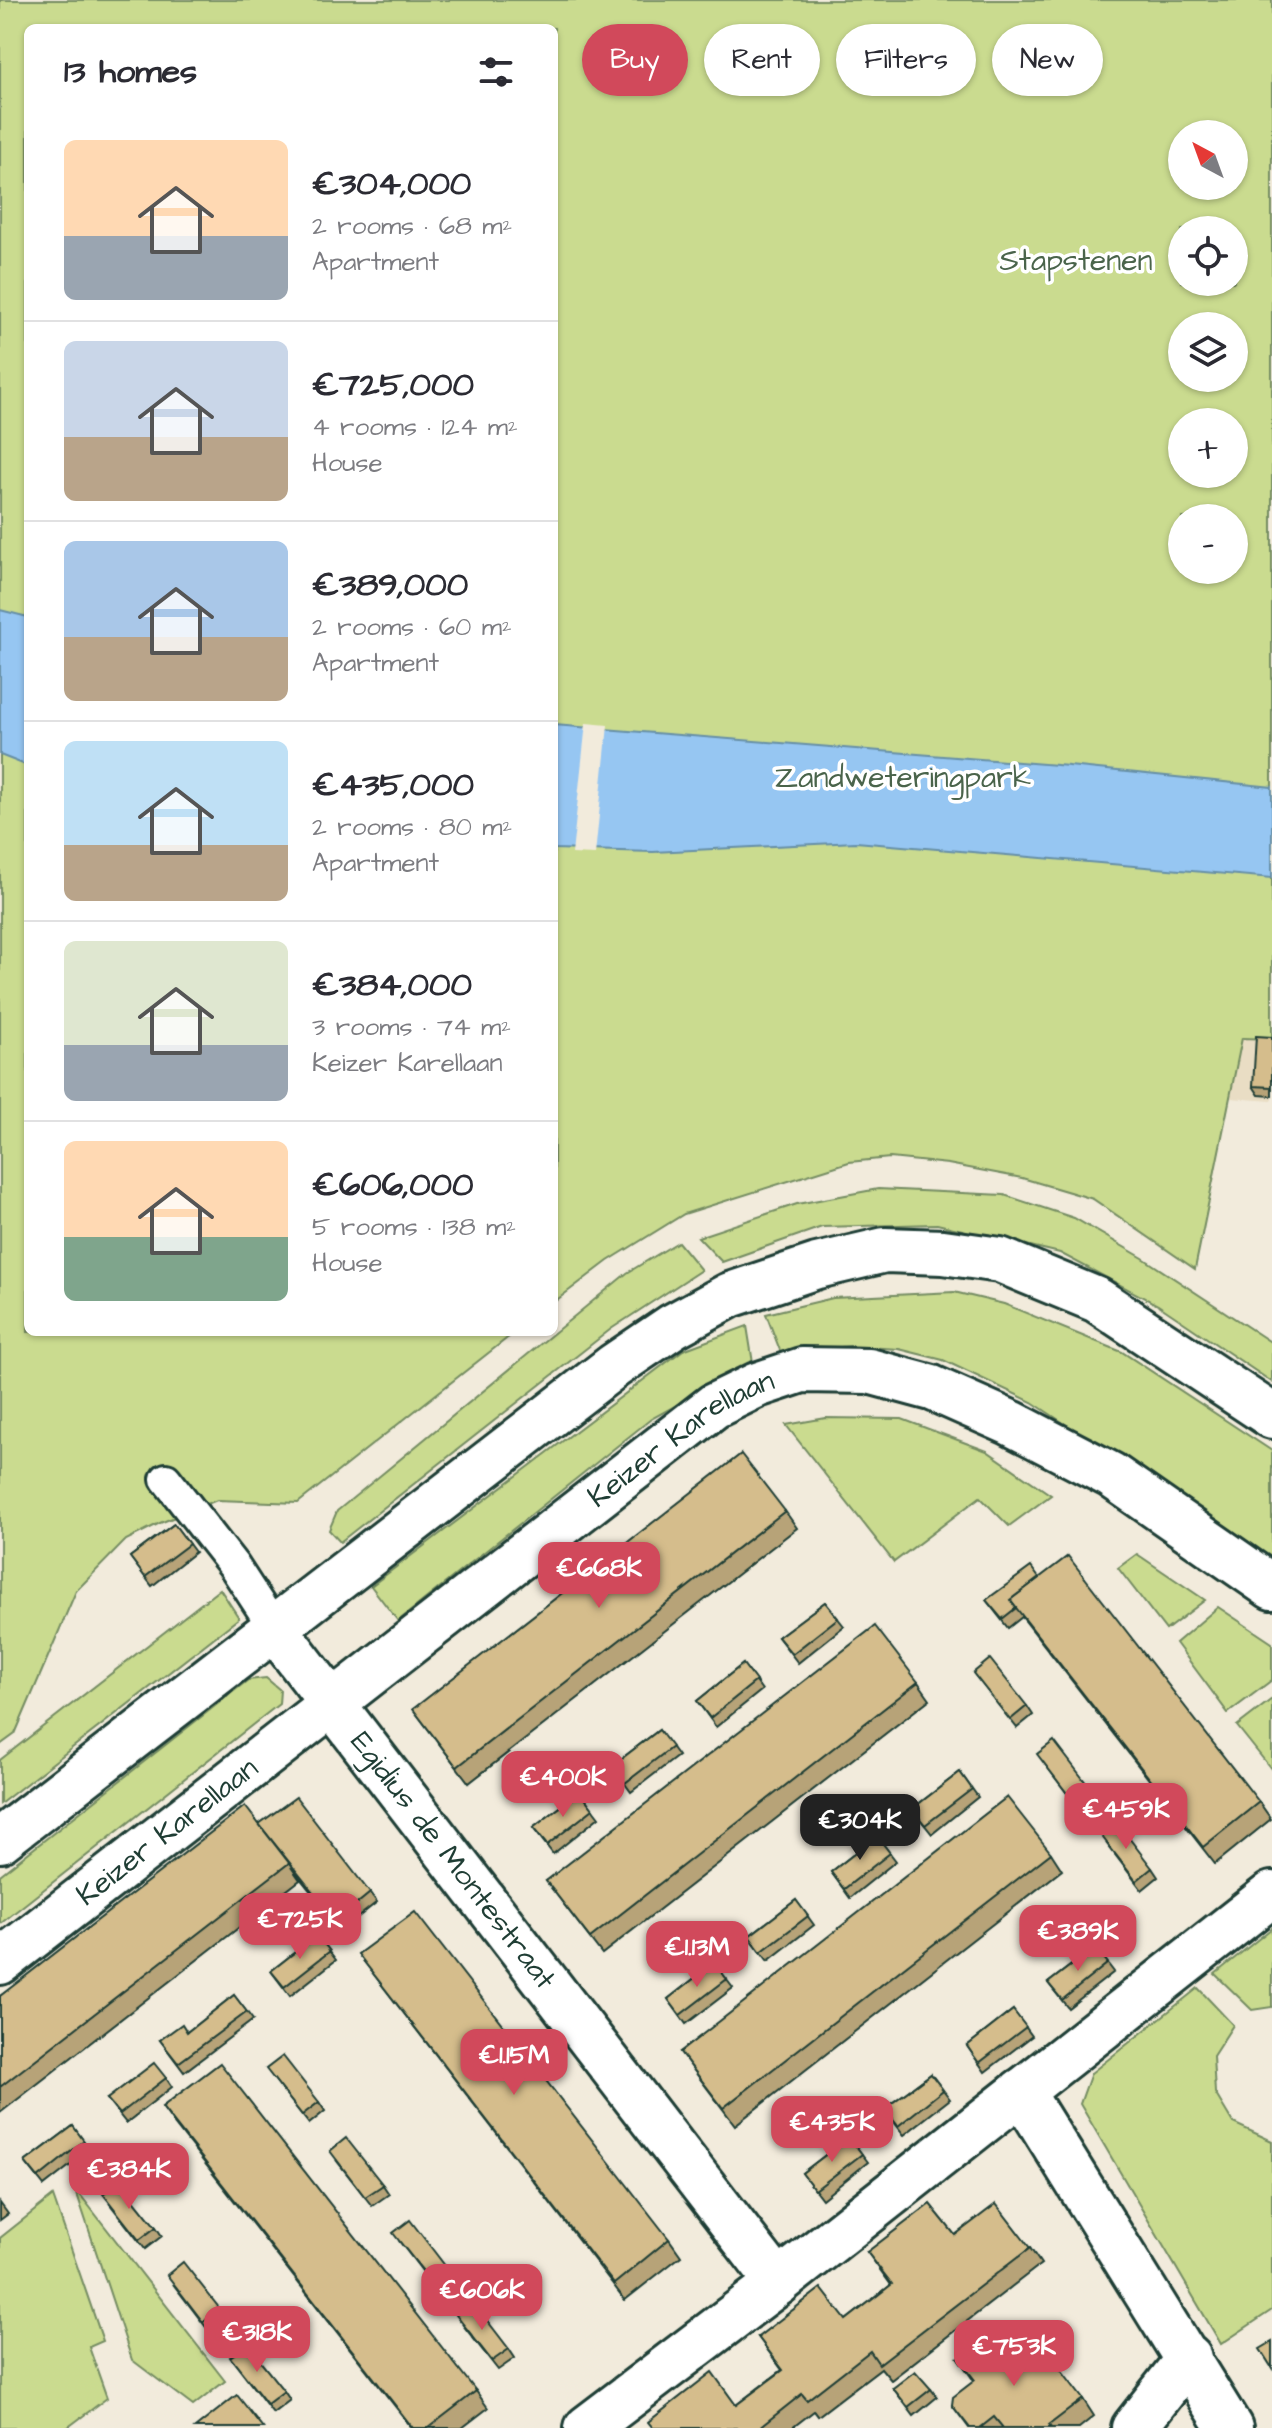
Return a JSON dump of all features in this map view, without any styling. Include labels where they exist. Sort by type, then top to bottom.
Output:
[{"type":"street","points":[[0,1840],[614,1366],[673,1326],[730,1295],[817,1266],[885,1250],[943,1252],[1000,1260],[1097,1300],[1272,1416]]},
{"type":"street","name":"Keizer Karellaan","points":[[0,1962],[714,1406],[757,1385],[802,1370],[869,1371],[932,1388],[1011,1423],[1111,1475],[1272,1587]]},
{"type":"street","name":"Egidius de Montestraat","points":[[275,1629],[778,2283]]},
{"type":"street","points":[[587,2428],[778,2283],[1272,1894]]},
{"type":"street","points":[[1021,2091],[1230,2428]]},
{"type":"street","points":[[1134,2428],[1189,2358]]},
{"type":"lane","points":[[166,1479],[234,1566],[275,1629]]},
{"type":"shaded area","points":[[1242,1038],[1272,1039],[1272,1101],[1230,1098]]},
{"type":"green space","name":"Zandweteringpark","points":[[0,0],[1272,0],[1272,1039],[1242,1038],[1195,1269],[1093,1199],[1022,1178],[948,1164],[890,1158],[849,1162],[684,1214],[608,1261],[558,1299],[558,24],[24,24],[24,1336],[510,1336],[298,1503],[217,1500],[126,1540],[76,1591],[15,1734],[0,1745]]},
{"type":"green space","points":[[878,1189],[1004,1195],[1074,1218],[1143,1258],[1272,1343],[1272,1382],[1158,1305],[1060,1253],[937,1224],[822,1227],[722,1262],[698,1237],[797,1204]]},
{"type":"green space","points":[[678,1242],[701,1270],[611,1329],[340,1542],[329,1530],[337,1511],[550,1336],[558,1336],[558,1330],[627,1273]]},
{"type":"green space","points":[[954,1292],[1004,1304],[1122,1352],[1272,1451],[1272,1561],[1032,1402],[943,1360],[899,1349],[850,1346],[781,1353],[766,1314],[833,1298]]},
{"type":"green space","points":[[747,1326],[753,1363],[651,1419],[398,1621],[371,1586],[683,1350]]},
{"type":"green space","points":[[826,1418],[902,1419],[987,1451],[1051,1495],[1009,1526],[980,1497],[894,1562],[786,1425]]},
{"type":"green space","points":[[1137,1554],[1205,1600],[1166,1630],[1118,1568]]},
{"type":"green space","points":[[220,1589],[239,1618],[0,1804],[0,1760]]},
{"type":"green space","points":[[1218,1607],[1272,1643],[1272,1680],[1228,1713],[1176,1643]]},
{"type":"green space","points":[[266,1678],[280,1690],[279,1704],[0,1924],[0,1875],[248,1680]]},
{"type":"green space","points":[[1272,1699],[1272,1770],[1237,1726]]},
{"type":"green space","points":[[1272,1928],[1272,2007],[1252,2010],[1215,1974]]},
{"type":"green space","points":[[1198,1988],[1233,2025],[1213,2056],[1215,2093],[1233,2123],[1272,2141],[1272,2310],[1221,2344],[1080,2104],[1091,2073]]},
{"type":"green space","points":[[75,2188],[225,2381],[193,2406],[132,2360]]},
{"type":"green space","points":[[53,2196],[103,2341],[89,2347],[107,2398],[67,2428],[0,2428],[0,2238]]},
{"type":"water","points":[[0,610],[24,616],[24,764],[0,755]]},
{"type":"water","points":[[558,725],[1069,766],[1272,787],[1272,878],[856,842],[653,852],[558,849]]},
{"type":"pier","points":[[586,723],[608,725],[595,855],[572,854]]},
{"type":"building","points":[[1256,1036],[1272,1037],[1272,1087],[1253,1086]]},
{"type":"building","points":[[741,1454],[785,1511],[457,1767],[413,1709]]},
{"type":"building","points":[[174,1524],[189,1544],[145,1577],[130,1557]]},
{"type":"building","points":[[1068,1556],[1259,1802],[1203,1847],[1010,1600]]},
{"type":"building","points":[[1031,1567],[1039,1578],[1010,1600],[1016,1608],[1002,1619],[986,1600]]},
{"type":"building","points":[[825,1602],[838,1618],[792,1654],[778,1637]]},
{"type":"building","points":[[875,1626],[918,1682],[590,1938],[546,1881]]},
{"type":"building","points":[[990,1659],[1027,1706],[1010,1720],[973,1673]]},
{"type":"building","points":[[743,1664],[756,1681],[710,1718],[697,1701]]},
{"type":"building","points":[[659,1730],[672,1747],[625,1783],[612,1766]]},
{"type":"building","points":[[1054,1741],[1090,1788],[1073,1801],[1037,1754]]},
{"type":"building","points":[[960,1772],[972,1789],[925,1825],[912,1809]]},
{"type":"building","points":[[580,1792],[593,1809],[547,1845],[533,1828]]},
{"type":"building","points":[[296,1797],[370,1893],[336,1921],[259,1824]]},
{"type":"building","points":[[1007,1797],[1051,1853],[723,2108],[680,2052]]},
{"type":"building","points":[[245,1806],[289,1863],[0,2087],[0,1996]]},
{"type":"building","points":[[1116,1821],[1152,1868],[1136,1881],[1100,1834]]},
{"type":"building","points":[[877,1836],[890,1853],[844,1889],[831,1872]]},
{"type":"building","points":[[796,1900],[808,1916],[761,1952],[749,1936]]},
{"type":"building","points":[[415,1912],[669,2239],[614,2284],[358,1954]]},
{"type":"building","points":[[317,1935],[330,1951],[284,1987],[271,1971]]},
{"type":"building","points":[[1095,1947],[1108,1963],[1062,2000],[1048,1983]]},
{"type":"building","points":[[714,1963],[727,1979],[680,2015],[668,1999]]},
{"type":"building","points":[[234,1995],[247,2012],[178,2063],[160,2040],[182,2024],[187,2032]]},
{"type":"building","points":[[1013,2010],[1026,2027],[979,2063],[967,2046]]},
{"type":"building","points":[[283,2056],[319,2102],[302,2115],[266,2069]]},
{"type":"building","points":[[154,2063],[166,2078],[120,2114],[107,2099]]},
{"type":"building","points":[[220,2063],[476,2391],[428,2428],[413,2428],[162,2107]]},
{"type":"building","points":[[931,2074],[943,2090],[898,2126],[884,2109]]},
{"type":"building","points":[[73,2126],[84,2141],[38,2178],[25,2162]]},
{"type":"building","points":[[849,2137],[862,2154],[815,2190],[802,2173]]},
{"type":"building","points":[[346,2138],[383,2185],[365,2197],[330,2151]]},
{"type":"building","points":[[119,2181],[156,2227],[139,2240],[103,2194]]},
{"type":"building","points":[[930,2204],[955,2235],[996,2204],[1030,2248],[879,2364],[870,2351],[807,2400],[802,2394],[759,2428],[653,2428],[648,2422],[712,2372],[736,2405],[783,2370],[758,2337],[821,2288],[846,2320],[892,2284],[867,2252]]},
{"type":"building","points":[[410,2220],[446,2267],[430,2280],[393,2233]]},
{"type":"building","points":[[183,2262],[220,2309],[203,2322],[167,2275]]},
{"type":"building","points":[[473,2302],[509,2349],[492,2361],[456,2315]]},
{"type":"building","points":[[1034,2335],[1083,2399],[1049,2425],[1051,2428],[1003,2428],[994,2417],[980,2428],[970,2428],[952,2405],[953,2397],[975,2380],[958,2358],[982,2339],[1000,2361]]},
{"type":"building","points":[[1272,2342],[1272,2368],[1260,2349]]},
{"type":"building","points":[[247,2345],[284,2391],[267,2404],[230,2357]]},
{"type":"building","points":[[915,2371],[931,2389],[908,2407],[893,2388]]},
{"type":"building","points":[[237,2395],[263,2428],[195,2428]]},
{"type":"park label","name":"Stapstenen","points":[[1076,261]]}]
